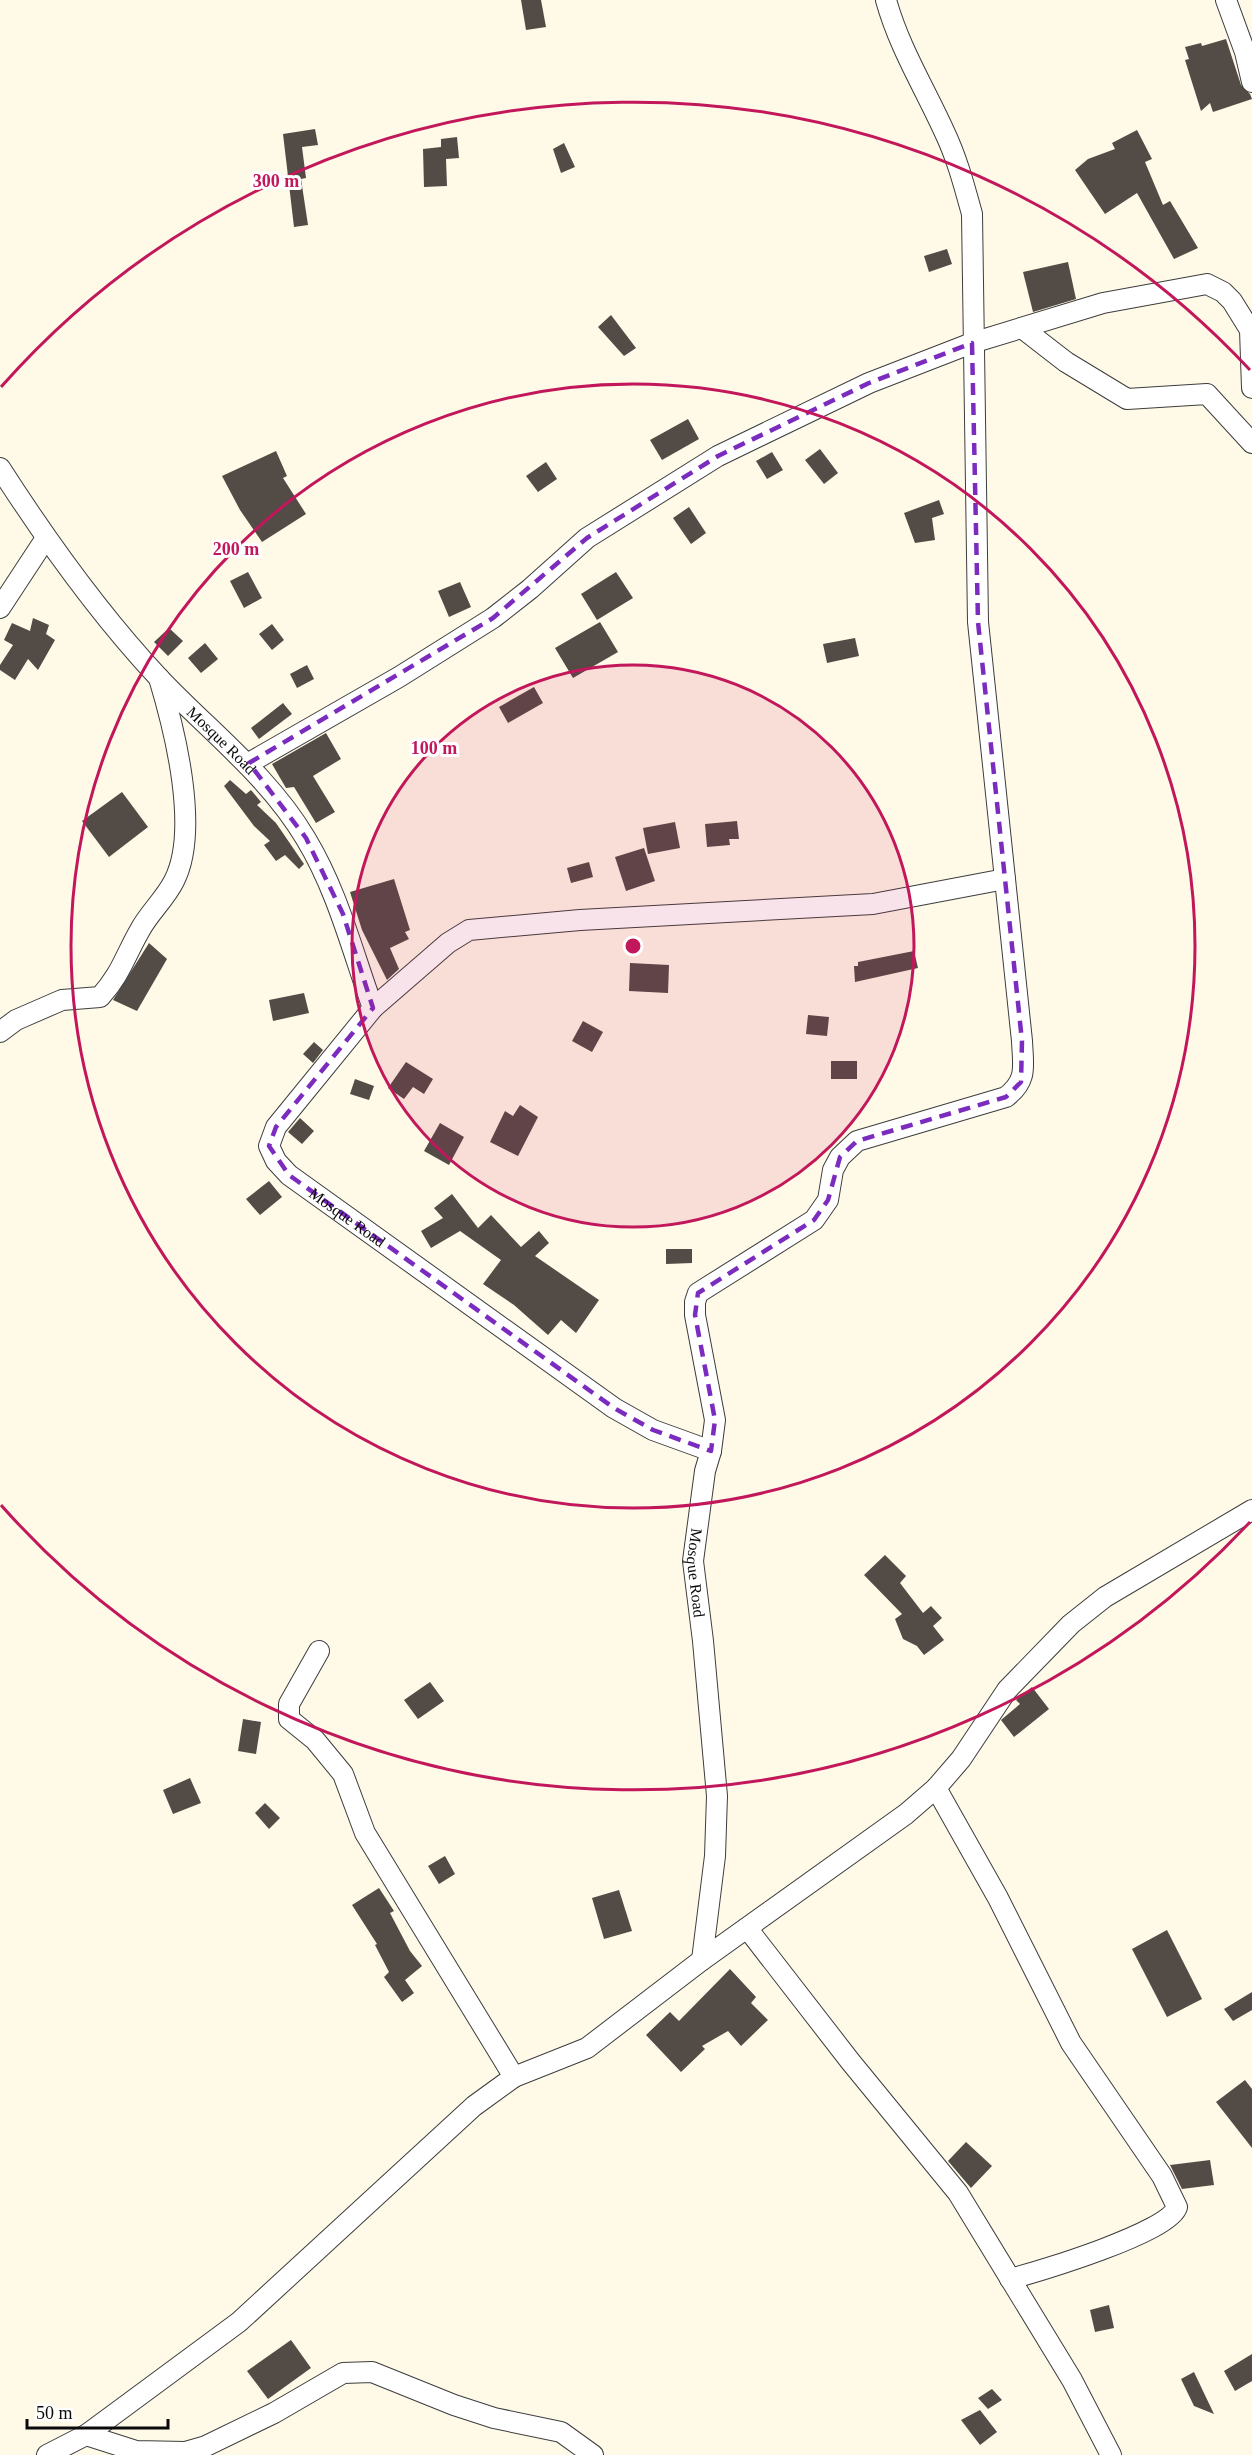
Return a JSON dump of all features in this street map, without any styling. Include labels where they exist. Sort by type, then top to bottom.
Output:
[{"type":"street","points":[[711,1451],[715,1420],[695,1315],[694,1302],[698,1293],[814,1220],[828,1200],[833,1170],[840,1157],[857,1141],[1006,1097],[1021,1082],[1022,1041],[978,622],[972,343],[972,214],[960,170],[944,129],[909,64],[886,0]]},
{"type":"street","points":[[1226,0],[1245,52],[1252,82]]},
{"type":"street","points":[[249,764],[399,677],[493,618],[530,589],[587,538],[717,456],[869,383],[972,343],[1103,303],[1207,284],[1223,292],[1232,301],[1251,329],[1252,388]]},
{"type":"street","points":[[1022,328],[1066,362],[1127,399],[1208,394],[1252,443]]},
{"type":"street","name":"Mosque Road","points":[[0,468],[46,538],[159,678],[249,764],[306,838],[343,914],[373,1008],[276,1127],[269,1146],[276,1161],[289,1174],[614,1408],[653,1430],[711,1451],[705,1471],[693,1561],[717,1796],[715,1856],[702,1960]]},
{"type":"street","points":[[0,608],[46,538]]},
{"type":"street","points":[[0,1032],[16,1020],[62,1000],[100,997],[117,978],[140,929],[174,882],[183,853],[186,823],[173,726],[159,678]]},
{"type":"street","points":[[373,1008],[448,943],[469,930],[580,920],[873,904],[1005,879]]},
{"type":"street","points":[[47,2455],[86,2435],[239,2322],[474,2106],[514,2077],[587,2048],[702,1960],[906,1814],[936,1788],[961,1759],[1007,1690],[1071,1624],[1105,1597],[1252,1510]]},
{"type":"street","points":[[319,1651],[289,1704],[289,1719],[315,1740],[343,1774],[365,1833],[514,2077]]},
{"type":"street","points":[[936,1788],[998,1898],[1071,2043],[1162,2176],[1177,2207],[1175,2212],[1161,2224],[1074,2260],[1010,2279]]},
{"type":"street","points":[[747,1928],[850,2061],[958,2193],[1072,2380],[1111,2455]]},
{"type":"street","points":[[86,2435],[136,2451],[185,2452],[206,2446],[274,2413],[343,2373],[372,2372],[454,2405],[494,2418],[561,2432],[593,2455]]},
{"type":"highlighted area","points":[[972,343],[978,622],[1022,1041],[1021,1082],[1006,1097],[857,1141],[840,1157],[828,1200],[814,1220],[698,1293],[695,1315],[715,1420],[711,1451],[653,1430],[614,1408],[289,1175],[269,1146],[276,1127],[373,1008],[343,914],[306,838],[249,763],[493,618],[587,538],[718,456],[869,383]]},
{"type":"building","points":[[521,0],[541,0],[546,27],[526,30]]},
{"type":"building","points":[[1226,39],[1241,85],[1252,99],[1213,112],[1210,103],[1201,111],[1185,60],[1189,59],[1185,47],[1201,43],[1202,46]]},
{"type":"building","points":[[315,129],[318,145],[302,147],[306,178],[301,179],[308,225],[294,227],[283,134]]},
{"type":"building","points":[[1137,130],[1152,159],[1145,162],[1163,205],[1170,201],[1198,248],[1174,259],[1137,193],[1105,214],[1075,170],[1088,159],[1115,149],[1112,143]]},
{"type":"building","points":[[457,137],[459,158],[446,159],[447,186],[424,187],[423,149],[441,147],[441,139]]},
{"type":"building","points":[[564,143],[575,167],[561,173],[553,149]]},
{"type":"building","points":[[947,249],[952,264],[929,272],[924,256]]},
{"type":"building","points":[[1068,262],[1076,299],[1033,312],[1023,272]]},
{"type":"building","points":[[611,315],[636,348],[624,356],[598,327]]},
{"type":"building","points":[[688,419],[699,439],[662,460],[650,440]]},
{"type":"building","points":[[820,449],[838,473],[824,484],[805,460]]},
{"type":"building","points":[[276,451],[287,476],[283,478],[306,514],[262,542],[240,510],[222,476]]},
{"type":"building","points":[[772,452],[783,470],[767,479],[756,461]]},
{"type":"building","points":[[546,462],[557,479],[538,492],[526,476]]},
{"type":"building","points":[[939,500],[944,514],[932,518],[935,540],[915,543],[904,513]]},
{"type":"building","points":[[689,507],[706,533],[691,544],[673,518]]},
{"type":"building","points":[[248,572],[262,598],[244,608],[230,581]]},
{"type":"building","points":[[616,572],[633,598],[597,620],[581,594]]},
{"type":"building","points":[[460,582],[471,607],[449,617],[438,591]]},
{"type":"building","points":[[33,618],[49,625],[46,634],[55,640],[38,670],[28,659],[15,680],[0,670],[0,665],[13,645],[4,640],[12,623],[30,631]]},
{"type":"building","points":[[600,622],[618,652],[573,678],[555,648]]},
{"type":"building","points":[[272,624],[284,640],[272,650],[259,634]]},
{"type":"building","points":[[169,628],[183,641],[168,656],[154,642]]},
{"type":"building","points":[[855,638],[859,656],[827,663],[823,644]]},
{"type":"building","points":[[205,643],[218,659],[201,673],[188,658]]},
{"type":"building","points":[[307,665],[314,679],[297,688],[290,674]]},
{"type":"building","points":[[534,687],[543,703],[508,723],[499,707]]},
{"type":"building","points":[[283,703],[292,714],[259,739],[251,728]]},
{"type":"building","points":[[326,733],[341,759],[313,776],[335,812],[316,823],[294,787],[286,788],[272,764]]},
{"type":"building","points":[[230,780],[246,794],[251,790],[261,802],[257,805],[276,823],[304,864],[299,869],[285,855],[276,861],[264,845],[270,841],[254,826],[224,786]]},
{"type":"building","points":[[122,792],[148,827],[109,857],[82,821]]},
{"type":"building","points":[[737,821],[739,839],[729,839],[730,845],[707,847],[705,824]]},
{"type":"building","points":[[675,822],[680,848],[648,854],[643,828]]},
{"type":"building","points":[[644,848],[655,881],[626,891],[615,857]]},
{"type":"building","points":[[589,862],[593,877],[571,883],[567,868]]},
{"type":"building","points":[[394,879],[410,930],[405,932],[409,939],[390,948],[399,969],[387,980],[362,930],[350,892]]},
{"type":"building","points":[[149,943],[167,959],[137,1011],[113,1000]]},
{"type":"building","points":[[914,951],[918,968],[855,982],[854,966],[858,966],[858,962]]},
{"type":"building","points":[[630,963],[669,965],[668,993],[629,991]]},
{"type":"building","points":[[304,993],[309,1013],[273,1021],[269,1000]]},
{"type":"building","points":[[808,1015],[829,1017],[827,1036],[806,1034]]},
{"type":"building","points":[[583,1021],[603,1032],[592,1052],[572,1041]]},
{"type":"building","points":[[314,1042],[323,1050],[313,1063],[303,1054]]},
{"type":"building","points":[[831,1061],[857,1061],[857,1079],[831,1079]]},
{"type":"building","points":[[406,1062],[433,1079],[424,1094],[413,1087],[404,1099],[388,1088]]},
{"type":"building","points":[[355,1079],[374,1086],[369,1100],[350,1094]]},
{"type":"building","points":[[520,1105],[538,1117],[518,1156],[490,1142],[505,1111],[513,1116]]},
{"type":"building","points":[[300,1118],[314,1131],[302,1144],[288,1132]]},
{"type":"building","points":[[440,1123],[464,1137],[449,1165],[424,1151]]},
{"type":"building","points":[[269,1181],[282,1197],[260,1215],[246,1199]]},
{"type":"building","points":[[452,1194],[478,1228],[491,1215],[521,1247],[539,1231],[549,1243],[535,1256],[599,1300],[576,1333],[561,1320],[548,1335],[514,1305],[483,1284],[501,1260],[460,1231],[431,1248],[421,1231],[443,1218],[434,1208]]},
{"type":"building","points":[[666,1249],[692,1249],[692,1263],[666,1264]]},
{"type":"building","points":[[885,1555],[906,1576],[900,1583],[923,1613],[931,1606],[942,1618],[933,1626],[944,1640],[924,1655],[917,1646],[903,1639],[895,1619],[902,1614],[864,1575]]},
{"type":"building","points":[[430,1682],[444,1701],[418,1719],[404,1700]]},
{"type":"building","points":[[1032,1687],[1049,1709],[1014,1737],[1001,1720],[1020,1704],[1016,1700]]},
{"type":"building","points":[[243,1719],[261,1722],[256,1754],[238,1751]]},
{"type":"building","points":[[190,1778],[201,1803],[173,1814],[163,1790]]},
{"type":"building","points":[[265,1803],[280,1818],[269,1829],[255,1813]]},
{"type":"building","points":[[445,1856],[455,1874],[439,1884],[428,1866]]},
{"type":"building","points":[[379,1888],[394,1911],[390,1913],[410,1951],[422,1966],[405,1980],[414,1993],[402,2002],[384,1977],[389,1972],[375,1945],[377,1944],[352,1905]]},
{"type":"building","points":[[619,1890],[632,1931],[604,1939],[592,1898]]},
{"type":"building","points":[[1167,1930],[1202,1999],[1167,2017],[1132,1949]]},
{"type":"building","points":[[730,1969],[756,1997],[751,2003],[768,2020],[741,2046],[728,2031],[702,2046],[705,2049],[681,2072],[646,2035],[670,2012],[679,2021]]},
{"type":"building","points":[[1252,1992],[1252,2010],[1233,2021],[1224,2009]]},
{"type":"building","points":[[1245,2080],[1252,2089],[1252,2148],[1216,2102]]},
{"type":"building","points":[[966,2142],[992,2166],[971,2188],[948,2161]]},
{"type":"building","points":[[1210,2160],[1214,2185],[1182,2189],[1170,2165]]},
{"type":"building","points":[[1109,2305],[1114,2328],[1095,2332],[1090,2310]]},
{"type":"building","points":[[291,2340],[311,2368],[268,2399],[247,2371]]},
{"type":"building","points":[[1252,2354],[1252,2381],[1235,2391],[1224,2371]]},
{"type":"building","points":[[1194,2372],[1214,2414],[1194,2406],[1181,2379]]},
{"type":"building","points":[[992,2389],[1002,2400],[988,2409],[978,2398]]},
{"type":"building","points":[[980,2410],[997,2432],[980,2445],[961,2420]]}]
